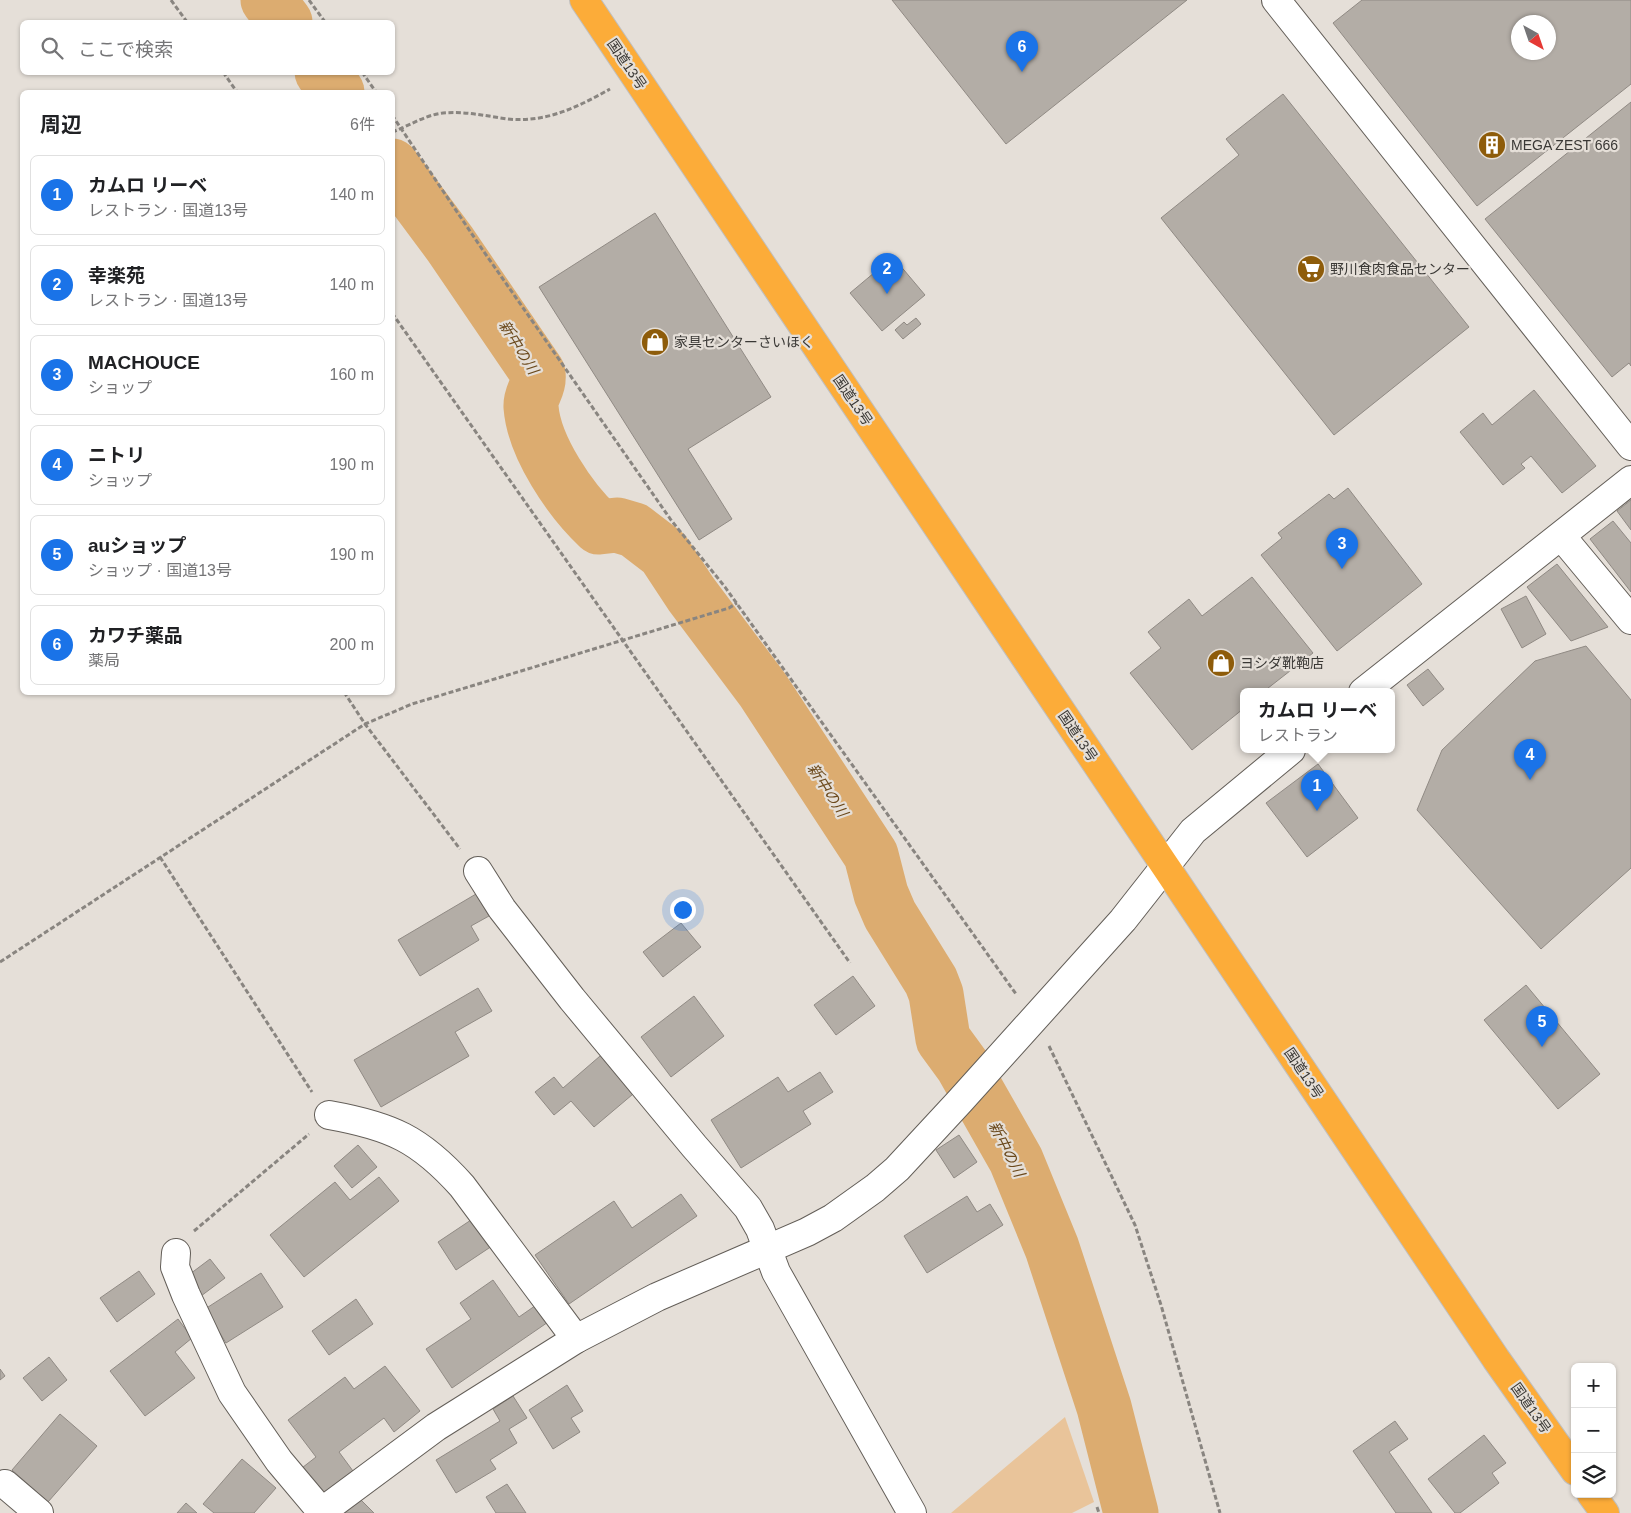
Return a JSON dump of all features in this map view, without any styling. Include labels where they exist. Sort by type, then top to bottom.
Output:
[{"type":"highway","name":"国道13号","points":[[584,0],[1496,1359],[1571,1465]]},
{"type":"highway","points":[[1594,1498],[1605,1513]]},
{"type":"street","points":[[1276,0],[1631,446]]},
{"type":"street","points":[[1368,688],[1562,537],[1631,480]]},
{"type":"street","points":[[1562,537],[1631,620]]},
{"type":"street","points":[[176,1253],[174,1267],[232,1393],[279,1461],[320,1512],[436,1427],[576,1340],[657,1297],[807,1232],[856,1203],[896,1170],[960,1101],[1123,920],[1194,831],[1287,753]]},
{"type":"street","points":[[478,871],[502,909],[572,999],[748,1208],[768,1248],[776,1272],[912,1513]]},
{"type":"street","points":[[329,1116],[356,1120],[388,1130],[423,1147],[442,1164],[462,1186],[576,1340]]},
{"type":"street","points":[[5,1484],[39,1513]]},
{"type":"path","points":[[171,0],[186,20]]},
{"type":"path","points":[[309,0],[324,20]]},
{"type":"path","points":[[395,131],[440,114],[463,112],[510,119],[534,119],[560,114],[612,89],[633,74]]},
{"type":"path","points":[[225,75],[236,90]]},
{"type":"path","points":[[364,75],[375,90]]},
{"type":"path","points":[[395,119],[482,249],[671,520],[737,604],[1072,1090],[1135,1225],[1159,1296],[1220,1513]]},
{"type":"path","points":[[395,317],[850,964]]},
{"type":"path","points":[[0,962],[365,724],[404,707],[737,604]]},
{"type":"path","points":[[346,695],[365,724],[478,871]]},
{"type":"path","points":[[160,857],[329,1116],[204,1221],[181,1244],[176,1253]]},
{"type":"path","points":[[1097,1507],[1099,1513]]},
{"type":"shaded area","points":[[1065,1417],[1094,1502],[1072,1513],[951,1513]]},
{"type":"building","points":[[892,0],[1187,0],[1006,144]]},
{"type":"building","name":"MEGA ZEST 666","points":[[1362,0],[1631,0],[1631,84],[1477,206],[1333,23]]},
{"type":"building","points":[[1283,94],[1469,327],[1334,435],[1161,218],[1239,155],[1226,139]]},
{"type":"building","points":[[1631,102],[1631,366],[1629,363],[1612,377],[1485,219]]},
{"type":"building","name":"家具センターさいほく","points":[[655,213],[771,397],[688,449],[732,519],[699,540],[539,287]]},
{"type":"building","points":[[893,257],[925,295],[882,331],[850,293]]},
{"type":"building","points":[[916,318],[921,324],[903,339],[895,330],[904,322],[907,325]]},
{"type":"building","points":[[1534,390],[1596,466],[1562,493],[1531,456],[1521,464],[1525,468],[1503,485],[1460,432],[1483,413],[1492,425]]},
{"type":"building","points":[[1348,488],[1422,584],[1337,651],[1261,555],[1282,538],[1278,533],[1329,494],[1334,499]]},
{"type":"building","points":[[1631,500],[1631,530],[1617,511]]},
{"type":"building","points":[[1613,521],[1631,543],[1631,592],[1590,539]]},
{"type":"building","points":[[1557,564],[1608,627],[1571,641],[1527,587]]},
{"type":"building","name":"ヨシダ靴鞄店","points":[[1252,577],[1313,653],[1268,688],[1240,688],[1240,711],[1192,750],[1130,673],[1161,648],[1148,632],[1189,599],[1202,616]]},
{"type":"building","points":[[1526,596],[1546,634],[1522,648],[1501,609]]},
{"type":"building","points":[[1586,646],[1631,700],[1631,868],[1541,949],[1417,810],[1442,750],[1535,661]]},
{"type":"building","points":[[1428,669],[1444,689],[1423,706],[1407,685]]},
{"type":"building","points":[[1318,764],[1358,818],[1307,857],[1266,803]]},
{"type":"building","points":[[476,894],[489,916],[471,926],[479,940],[420,976],[398,940]]},
{"type":"building","points":[[681,923],[701,947],[663,977],[643,952]]},
{"type":"building","points":[[853,976],[875,1006],[836,1035],[814,1005]]},
{"type":"building","points":[[1526,985],[1600,1074],[1558,1109],[1484,1020]]},
{"type":"building","points":[[478,988],[492,1011],[455,1032],[469,1056],[381,1107],[354,1060]]},
{"type":"building","points":[[694,996],[724,1036],[671,1077],[641,1037]]},
{"type":"building","points":[[607,1050],[639,1089],[594,1127],[571,1101],[554,1115],[535,1092],[554,1077],[563,1088]]},
{"type":"building","points":[[820,1072],[833,1092],[803,1111],[811,1124],[741,1168],[711,1120],[778,1077],[788,1092]]},
{"type":"building","points":[[959,1135],[977,1162],[954,1178],[936,1150]]},
{"type":"building","points":[[358,1145],[377,1167],[352,1188],[334,1166]]},
{"type":"building","points":[[379,1177],[399,1201],[304,1277],[270,1235],[335,1182],[350,1200]]},
{"type":"building","points":[[681,1194],[697,1216],[569,1304],[535,1255],[614,1201],[632,1228]]},
{"type":"building","points":[[967,1196],[977,1212],[990,1204],[1003,1225],[927,1273],[904,1236]]},
{"type":"building","points":[[477,1216],[495,1244],[456,1270],[438,1242]]},
{"type":"building","points":[[210,1259],[225,1278],[201,1296],[186,1277]]},
{"type":"building","points":[[139,1271],[155,1294],[117,1322],[100,1298]]},
{"type":"building","points":[[261,1273],[283,1307],[226,1343],[205,1309]]},
{"type":"building","points":[[493,1280],[519,1317],[542,1301],[554,1318],[452,1388],[426,1349],[471,1319],[460,1303]]},
{"type":"building","points":[[356,1299],[373,1324],[329,1355],[312,1331]]},
{"type":"building","points":[[178,1319],[192,1338],[175,1352],[195,1378],[145,1416],[110,1371]]},
{"type":"building","points":[[49,1357],[67,1380],[42,1401],[23,1378]]},
{"type":"building","points":[[385,1366],[420,1411],[394,1432],[384,1418],[339,1452],[353,1471],[318,1497],[298,1471],[316,1457],[288,1420],[345,1377],[354,1389]]},
{"type":"building","points":[[0,1369],[5,1376],[0,1380]]},
{"type":"building","points":[[567,1385],[583,1411],[571,1418],[580,1432],[553,1449],[529,1410]]},
{"type":"building","points":[[513,1396],[527,1418],[509,1429],[517,1443],[490,1460],[496,1469],[456,1493],[436,1460],[500,1421],[493,1409]]},
{"type":"building","points":[[60,1414],[97,1446],[48,1502],[12,1470]]},
{"type":"building","points":[[1395,1421],[1408,1439],[1389,1452],[1432,1513],[1396,1513],[1353,1451]]},
{"type":"building","points":[[1484,1435],[1506,1463],[1492,1473],[1499,1483],[1460,1513],[1455,1513],[1428,1479]]},
{"type":"building","points":[[242,1459],[276,1488],[254,1513],[214,1513],[203,1504]]},
{"type":"building","points":[[507,1484],[526,1513],[496,1513],[486,1497]]},
{"type":"building","points":[[360,1499],[374,1513],[345,1513]]},
{"type":"building","points":[[186,1503],[197,1513],[177,1513]]},
{"type":"waterway","name":"新中の川","points":[[268,0],[283,20]]},
{"type":"waterway","name":"新中の川","points":[[324,75],[336,90]]},
{"type":"waterway","name":"新中の川","points":[[395,170],[450,244],[538,373],[538,383],[531,402],[534,423],[546,455],[566,488],[599,527],[617,525],[634,530],[664,553],[691,594],[763,690],[871,855],[881,894],[890,915],[931,981],[936,994],[943,1039],[962,1065],[1016,1160],[1052,1248],[1104,1407],[1131,1513]]},
{"type":"place","name":"カワチ薬品","points":[[1022,72]]},
{"type":"place","name":"MEGA ZEST 666","points":[[1492,145]]},
{"type":"place","name":"野川食肉食品センター","points":[[1311,269]]},
{"type":"place","name":"幸楽苑","points":[[887,294]]},
{"type":"place","name":"家具センターさいほく","points":[[655,342]]},
{"type":"place","name":"MACHOUCE","points":[[1342,569]]},
{"type":"place","name":"ヨシダ靴鞄店","points":[[1221,663]]},
{"type":"place","name":"ニトリ","points":[[1530,780]]},
{"type":"place","name":"カムロ リーベ","points":[[1317,811]]},
{"type":"place","name":"auショップ","points":[[1542,1047]]}]
